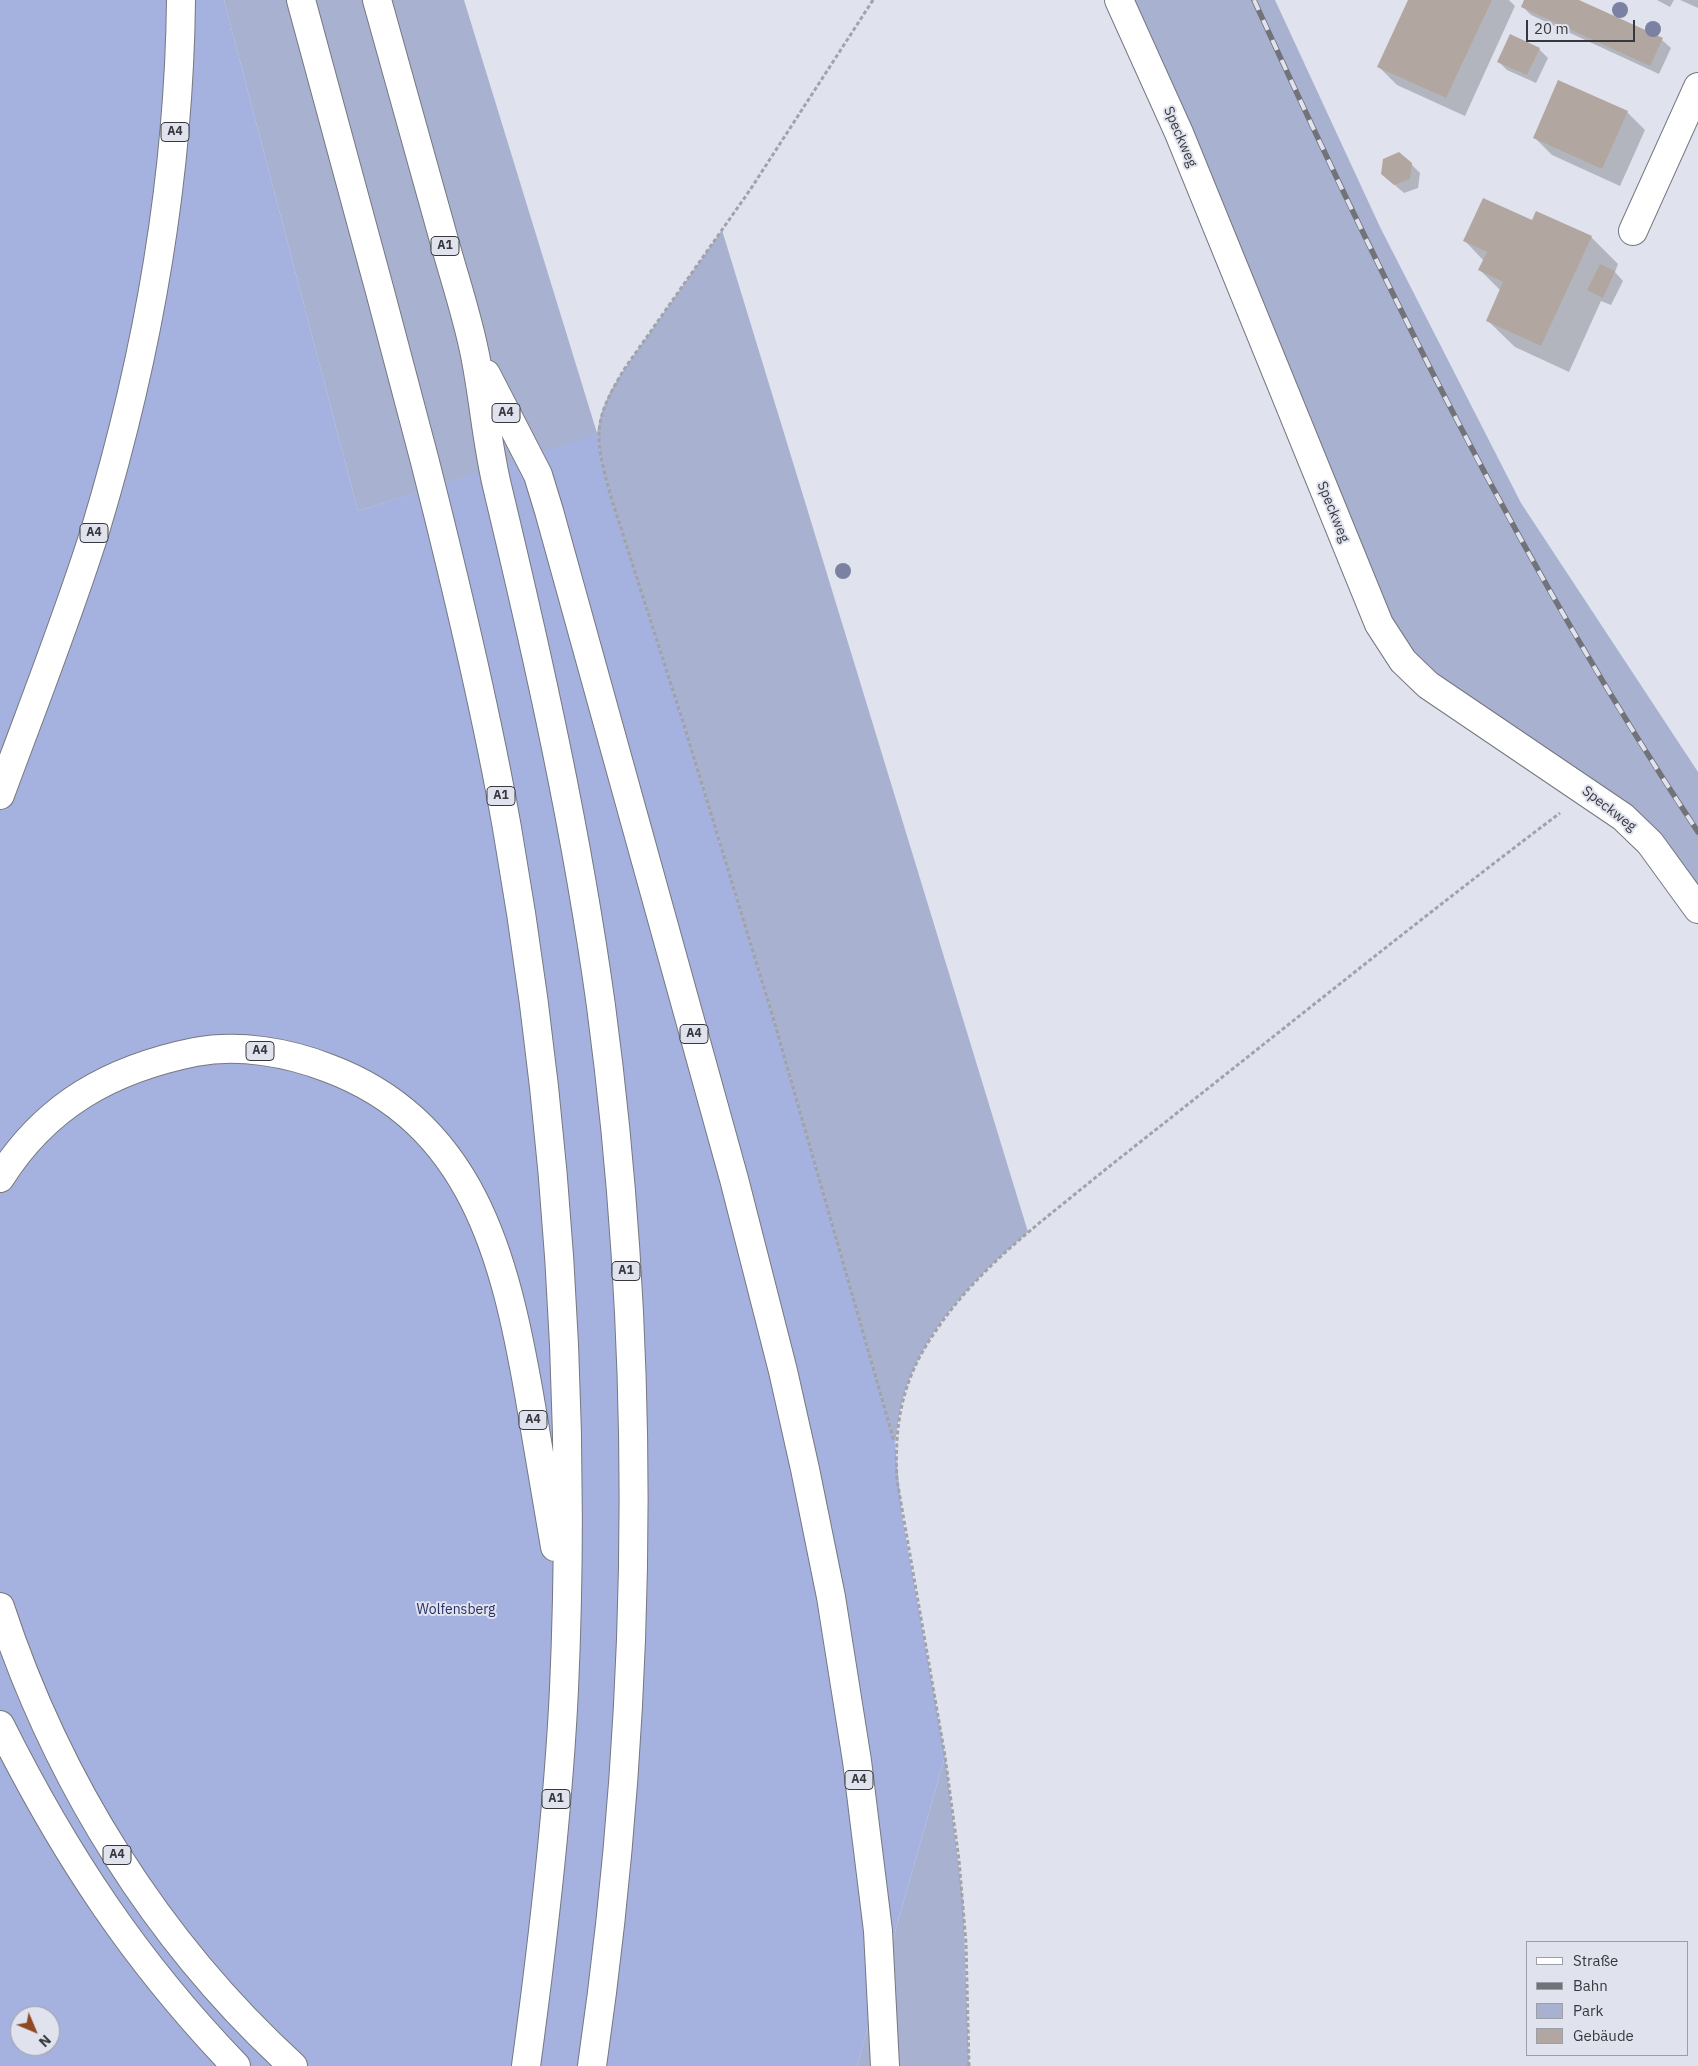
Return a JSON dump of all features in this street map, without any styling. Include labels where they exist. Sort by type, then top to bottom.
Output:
[{"type":"main road","name":"A4","points":[[0,795],[94,532],[122,436],[139,360],[168,197],[175,131],[181,0]]},
{"type":"main road","name":"A1","points":[[301,0],[396,348],[447,548],[489,736],[519,898],[536,1015],[557,1217],[567,1400],[567,1612],[559,1770],[549,1888],[526,2066]]},
{"type":"main road","name":"A1","points":[[377,0],[474,352],[496,485],[550,713],[586,907],[601,1006],[612,1105],[628,1300],[634,1498],[629,1695],[614,1894],[592,2066]]},
{"type":"main road","name":"Speckweg","points":[[1118,0],[1182,141],[1379,624],[1403,661],[1428,685],[1623,817],[1650,843],[1698,909]]},
{"type":"main road","points":[[1633,231],[1698,87]]},
{"type":"main road","name":"A4","points":[[474,352],[538,475],[693,1028],[783,1371],[831,1597],[857,1761],[878,1932],[885,2066]]},
{"type":"main road","name":"A4","points":[[0,1178],[27,1141],[58,1112],[85,1092],[127,1070],[153,1062],[200,1052],[249,1050],[294,1057],[340,1072],[383,1095],[400,1108],[434,1140],[461,1177],[488,1230],[504,1272],[516,1318],[567,1612]]},
{"type":"main road","name":"A4","points":[[0,1607],[18,1658],[52,1739],[81,1796],[121,1862],[188,1954],[254,2028],[293,2066]]},
{"type":"main road","points":[[0,1725],[53,1826],[82,1875],[123,1935],[162,1984],[236,2066]]},
{"type":"path","points":[[873,0],[750,190],[625,368],[610,392],[601,414],[597,434],[610,497],[683,722],[772,1014],[895,1444],[902,1516],[932,1680],[959,1860],[966,1943],[969,2066]]},
{"type":"path","points":[[895,1444],[901,1405],[914,1369],[933,1334],[955,1304],[1002,1254],[1184,1107],[1588,792]]},
{"type":"green space","name":"Wolfensberg","points":[[0,0],[224,0],[358,511],[597,434],[602,465],[611,497],[683,722],[772,1014],[895,1444],[902,1516],[945,1756],[857,2066],[0,2066]]},
{"type":"green space","points":[[224,0],[464,0],[597,433],[601,414],[610,392],[722,230],[1028,1232],[969,1289],[934,1332],[920,1355],[909,1380],[900,1411],[895,1444],[772,1014],[683,722],[611,497],[602,465],[597,435],[358,511]]},
{"type":"green space","points":[[1119,0],[1275,0],[1380,227],[1521,503],[1698,772],[1698,909],[1650,843],[1403,661]]},
{"type":"green space","points":[[945,1756],[963,1901],[969,2066],[857,2066]]},
{"type":"building","points":[[1408,0],[1492,0],[1446,98],[1377,67]]},
{"type":"building","points":[[1524,0],[1579,0],[1663,38],[1650,66],[1521,7]]},
{"type":"building","points":[[1510,34],[1540,48],[1527,75],[1497,62]]},
{"type":"building","points":[[1558,80],[1628,111],[1602,169],[1533,138]]},
{"type":"building","points":[[1399,152],[1412,163],[1410,179],[1394,185],[1381,174],[1383,159]]},
{"type":"building","points":[[1483,198],[1532,220],[1536,211],[1592,236],[1541,346],[1486,321],[1503,282],[1478,270],[1487,252],[1463,241]]},
{"type":"building","points":[[1600,264],[1615,271],[1603,298],[1587,290]]},
{"type":"railway","points":[[1254,0],[1406,320],[1515,529],[1634,733],[1698,832]]}]
